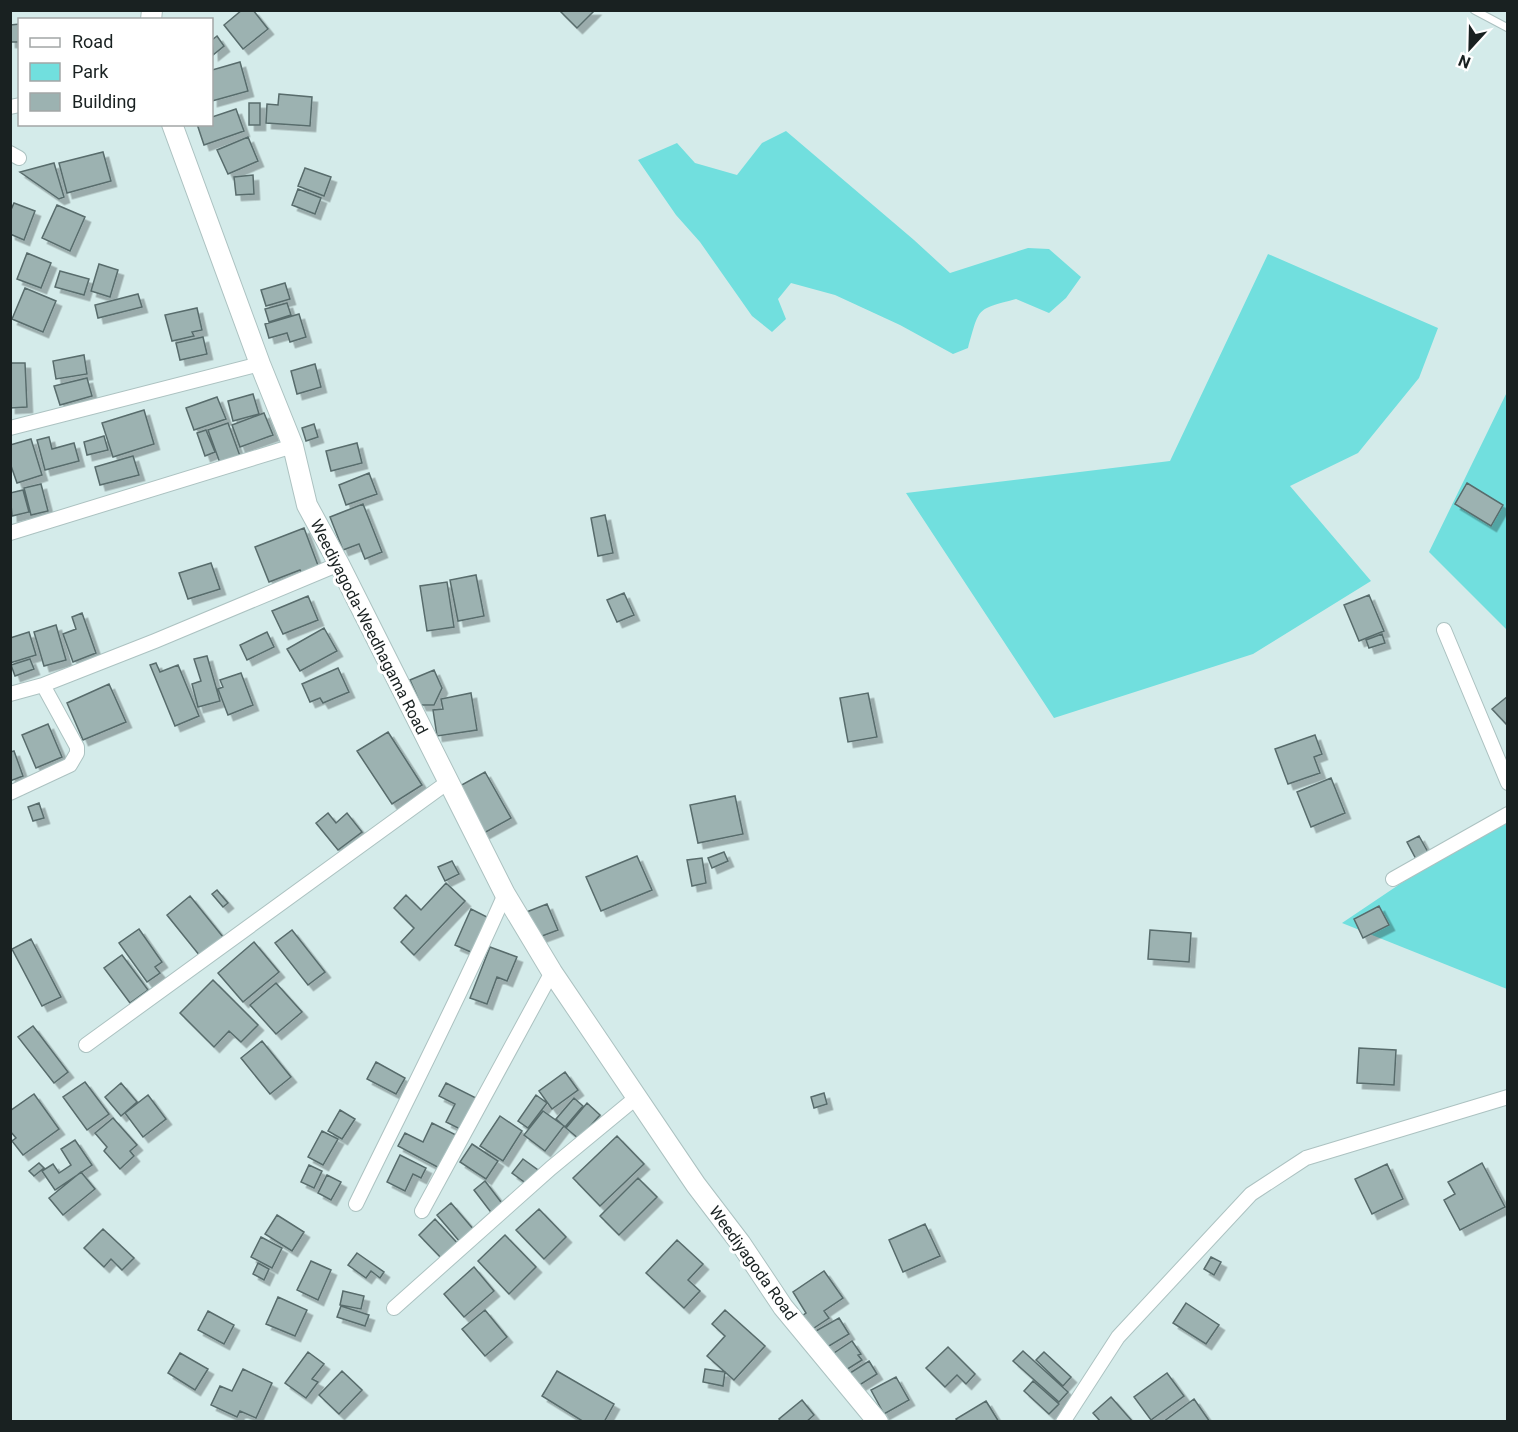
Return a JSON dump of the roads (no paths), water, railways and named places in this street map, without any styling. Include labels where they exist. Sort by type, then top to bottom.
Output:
[{"type":"street","name":"Weediyagoda-Weedhagama Road","points":[[173,126],[260,364],[293,446],[307,505],[505,894],[552,972],[636,1097]]},
{"type":"street","points":[[10,428],[260,364]]},
{"type":"street","points":[[10,533],[293,446]]},
{"type":"street","points":[[10,694],[43,685],[155,641],[339,564]]},
{"type":"street","points":[[1444,630],[1508,783]]},
{"type":"street","points":[[10,793],[69,765],[74,761],[77,753],[77,747],[43,685]]},
{"type":"street","points":[[86,1045],[448,782]]},
{"type":"street","points":[[1393,879],[1508,814]]},
{"type":"street","points":[[356,1204],[419,1072],[461,991],[505,894]]},
{"type":"street","points":[[423,1210],[552,972]]},
{"type":"street","points":[[394,1308],[551,1168],[636,1097]]},
{"type":"street","name":"Weediyagoda Road","points":[[636,1097],[783,1307],[878,1422]]},
{"type":"street","points":[[1063,1422],[1118,1337],[1251,1194],[1306,1158],[1508,1097]]},
{"type":"lane","points":[[1474,10],[1508,28]]}]
